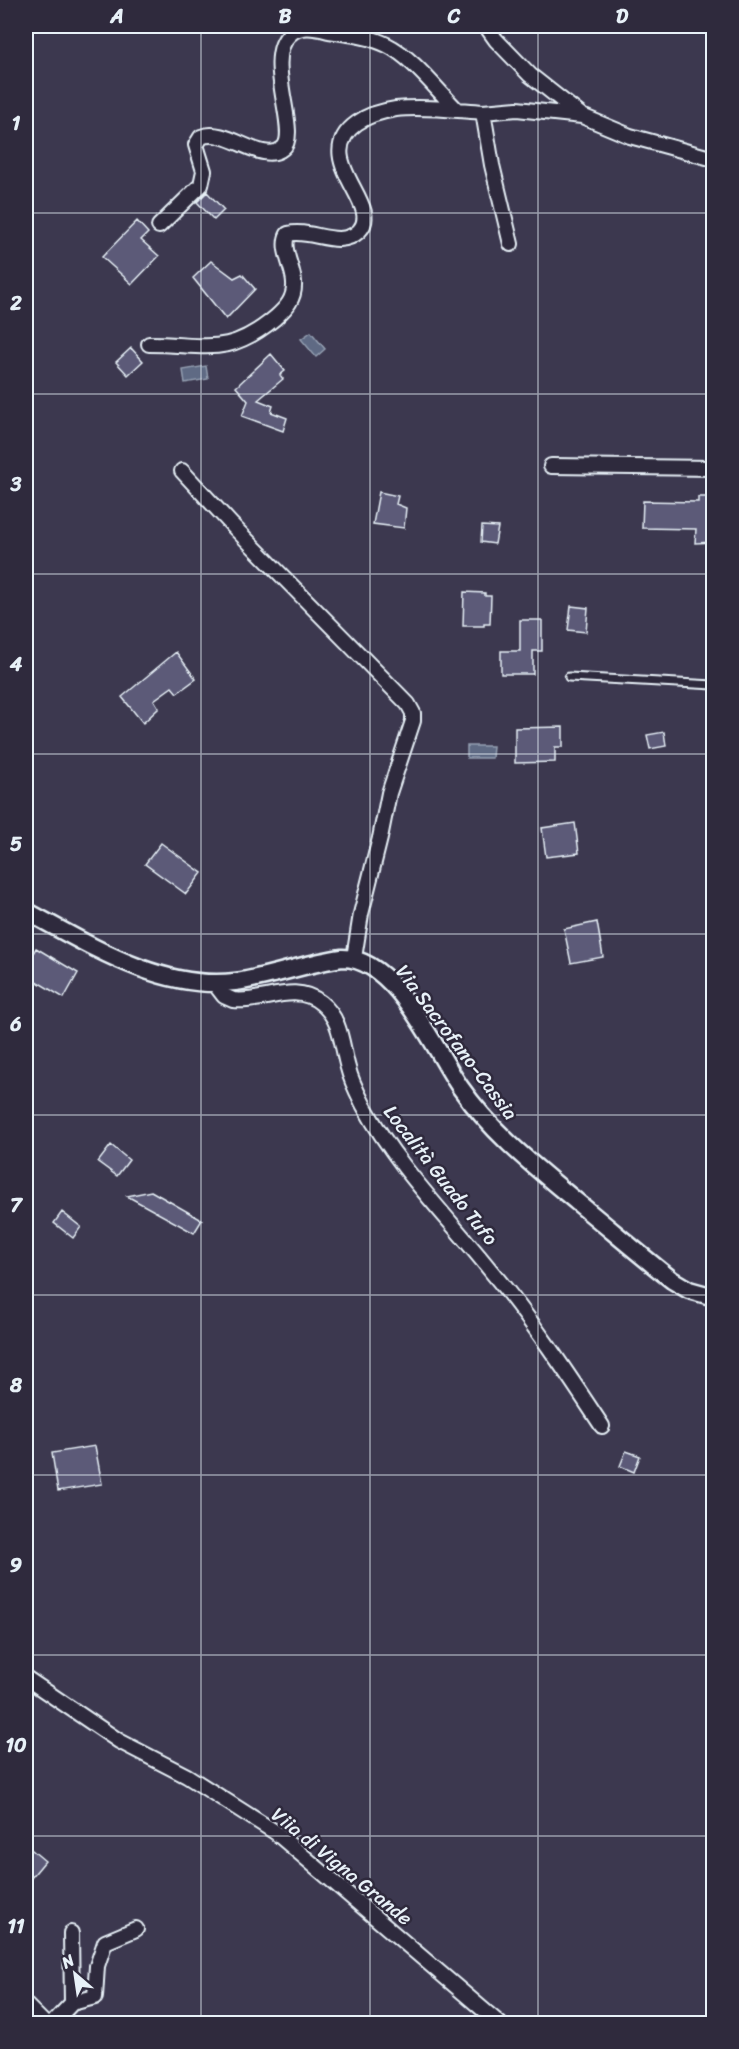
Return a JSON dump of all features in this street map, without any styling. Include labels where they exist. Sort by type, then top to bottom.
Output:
[{"type":"street","points":[[486,26],[496,40],[530,75],[582,116],[619,132],[714,159]]},
{"type":"street","points":[[159,226],[201,185],[204,171],[196,144],[201,136],[219,135],[269,153],[279,151],[287,144],[289,134],[281,86],[281,50],[283,42],[295,30],[317,28],[371,39],[389,46],[406,58],[456,110]]},
{"type":"street","points":[[149,344],[225,346],[240,342],[262,329],[285,309],[292,298],[294,277],[285,242],[288,234],[343,239],[357,232],[363,225],[363,211],[343,166],[340,153],[341,142],[347,132],[364,119],[404,108],[483,112],[517,110],[582,116]]},
{"type":"street","points":[[483,112],[489,155],[511,244]]},
{"type":"street","points":[[551,465],[714,468]]},
{"type":"street","points":[[26,911],[125,961],[173,977],[214,983],[253,979],[329,960],[354,958],[361,914],[380,838],[388,793],[413,721],[413,713],[408,704],[182,471]]},
{"type":"street","name":"Via Sacrofano-Cassia","points":[[354,958],[371,966],[395,988],[471,1103],[506,1142],[672,1280],[689,1290],[714,1297]]},
{"type":"street","name":"Località Guado Tufo","points":[[214,983],[224,996],[233,1000],[295,993],[313,998],[327,1009],[339,1028],[354,1087],[381,1134],[529,1317],[602,1426]]},
{"type":"street","name":"Viia di Vigna Grande","points":[[26,1678],[119,1741],[187,1776],[275,1832],[500,2024]]},
{"type":"street","points":[[52,2024],[72,2003],[96,1997],[97,1966],[105,1942],[136,1929]]},
{"type":"street","points":[[71,1933],[72,2003]]},
{"type":"street","points":[[26,2005],[45,2024]]},
{"type":"lane","points":[[569,677],[714,685]]},
{"type":"water","points":[[311,332],[325,349],[316,357],[301,339]]},
{"type":"water","points":[[206,366],[208,379],[185,383],[183,370]]},
{"type":"water","points":[[467,746],[493,746],[492,758],[467,758]]},
{"type":"building","points":[[207,192],[224,210],[214,220],[197,202]]},
{"type":"building","points":[[137,221],[148,233],[141,240],[159,256],[132,284],[102,257]]},
{"type":"building","points":[[211,261],[234,278],[242,274],[255,289],[226,319],[193,278]]},
{"type":"building","points":[[131,348],[143,361],[128,375],[116,362]]},
{"type":"building","points":[[271,354],[285,371],[280,375],[283,379],[258,400],[273,406],[271,412],[287,418],[283,431],[242,416],[248,401],[236,387]]},
{"type":"building","points":[[379,492],[398,496],[396,504],[406,508],[404,528],[373,524]]},
{"type":"building","points":[[698,497],[714,497],[714,542],[695,543],[696,529],[642,528],[643,501],[698,502]]},
{"type":"building","points":[[482,526],[498,527],[495,544],[481,542]]},
{"type":"building","points":[[464,592],[485,593],[485,596],[491,596],[490,624],[463,626]]},
{"type":"building","points":[[571,606],[588,608],[586,632],[568,630]]},
{"type":"building","points":[[520,620],[542,620],[542,651],[533,651],[533,674],[501,674],[501,651],[520,651]]},
{"type":"building","points":[[176,652],[196,679],[177,693],[172,687],[154,700],[159,708],[143,723],[122,697]]},
{"type":"building","points":[[563,727],[563,747],[555,747],[555,762],[515,763],[515,728]]},
{"type":"building","points":[[664,732],[666,746],[650,749],[647,735]]},
{"type":"building","points":[[575,823],[579,853],[546,857],[542,828]]},
{"type":"building","points":[[161,843],[202,873],[186,894],[145,864]]},
{"type":"building","points":[[597,922],[603,957],[571,963],[564,929]]},
{"type":"building","points":[[36,948],[78,973],[64,998],[26,975],[26,966]]},
{"type":"building","points":[[111,1145],[129,1160],[117,1176],[98,1162]]},
{"type":"building","points":[[151,1191],[202,1220],[194,1233],[127,1196]]},
{"type":"building","points":[[62,1212],[81,1227],[73,1238],[54,1223]]},
{"type":"building","points":[[95,1446],[102,1484],[58,1491],[52,1453]]},
{"type":"building","points":[[626,1451],[640,1456],[634,1472],[620,1466]]},
{"type":"building","points":[[26,1845],[45,1861],[26,1884]]}]
